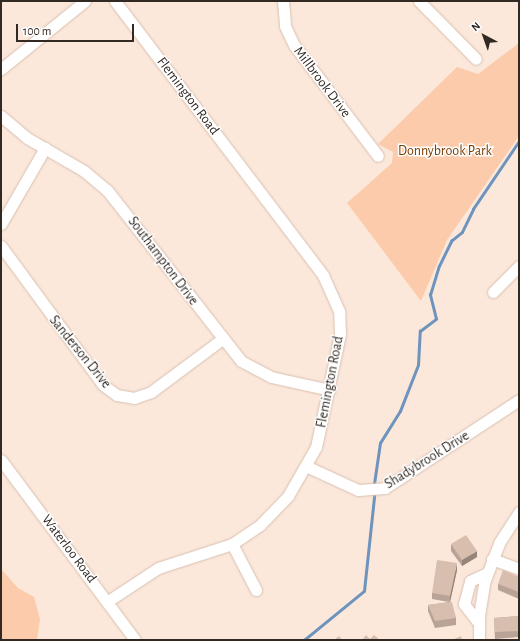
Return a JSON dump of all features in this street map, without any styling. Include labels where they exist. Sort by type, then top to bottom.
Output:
[{"type":"street","points":[[1,69],[85,1]]},
{"type":"street","name":"Flemington Road","points":[[108,601],[158,568],[232,544],[272,515],[308,467],[320,433],[330,390],[340,328],[330,286],[115,1]]},
{"type":"street","name":"Millbrook Drive","points":[[283,1],[285,26],[294,45],[378,156]]},
{"type":"street","points":[[420,1],[476,59]]},
{"type":"street","name":"Southampton Drive","points":[[1,116],[107,190],[222,339],[241,361],[259,372],[330,390]]},
{"type":"street","points":[[1,224],[45,148]]},
{"type":"street","name":"Sanderson Drive","points":[[1,246],[103,385],[117,395],[134,398],[151,392],[222,339]]},
{"type":"street","points":[[493,292],[519,266]]},
{"type":"street","name":"Shadybrook Drive","points":[[308,467],[358,490],[385,488],[519,400]]},
{"type":"street","name":"Waterloo Road","points":[[1,460],[108,601],[135,640]]},
{"type":"street","points":[[479,640],[478,622],[487,573],[492,559],[519,512]]},
{"type":"street","points":[[232,544],[256,590]]},
{"type":"street","points":[[492,559],[519,569]]},
{"type":"street","points":[[478,622],[464,604],[470,581],[487,573]]},
{"type":"green space","name":"Donnybrook Park","points":[[519,43],[519,136],[447,240],[421,301],[347,203],[392,163],[393,152],[378,144],[457,67],[478,74]]},
{"type":"green space","points":[[1,569],[18,588],[34,597],[40,619],[37,640],[1,640]]},
{"type":"building","points":[[466,535],[477,551],[462,560],[451,544]]},
{"type":"building","points":[[437,560],[457,563],[450,596],[432,593]]},
{"type":"building","points":[[503,570],[519,577],[519,592],[498,584]]},
{"type":"building","points":[[452,602],[456,618],[435,621],[428,605]]},
{"type":"building","points":[[519,616],[519,631],[495,632],[494,618]]},
{"type":"building","points":[[366,635],[370,639],[374,635],[380,640],[362,640]]},
{"type":"building","points":[[339,636],[342,640],[334,640]]},
{"type":"building","points":[[461,636],[462,640],[452,640]]},
{"type":"waterway","points":[[374,484],[380,443],[400,411],[418,365],[420,331],[436,319],[430,295],[439,266],[451,241],[462,232],[473,209],[519,141]]},
{"type":"waterway","points":[[304,640],[364,591],[374,497]]}]
